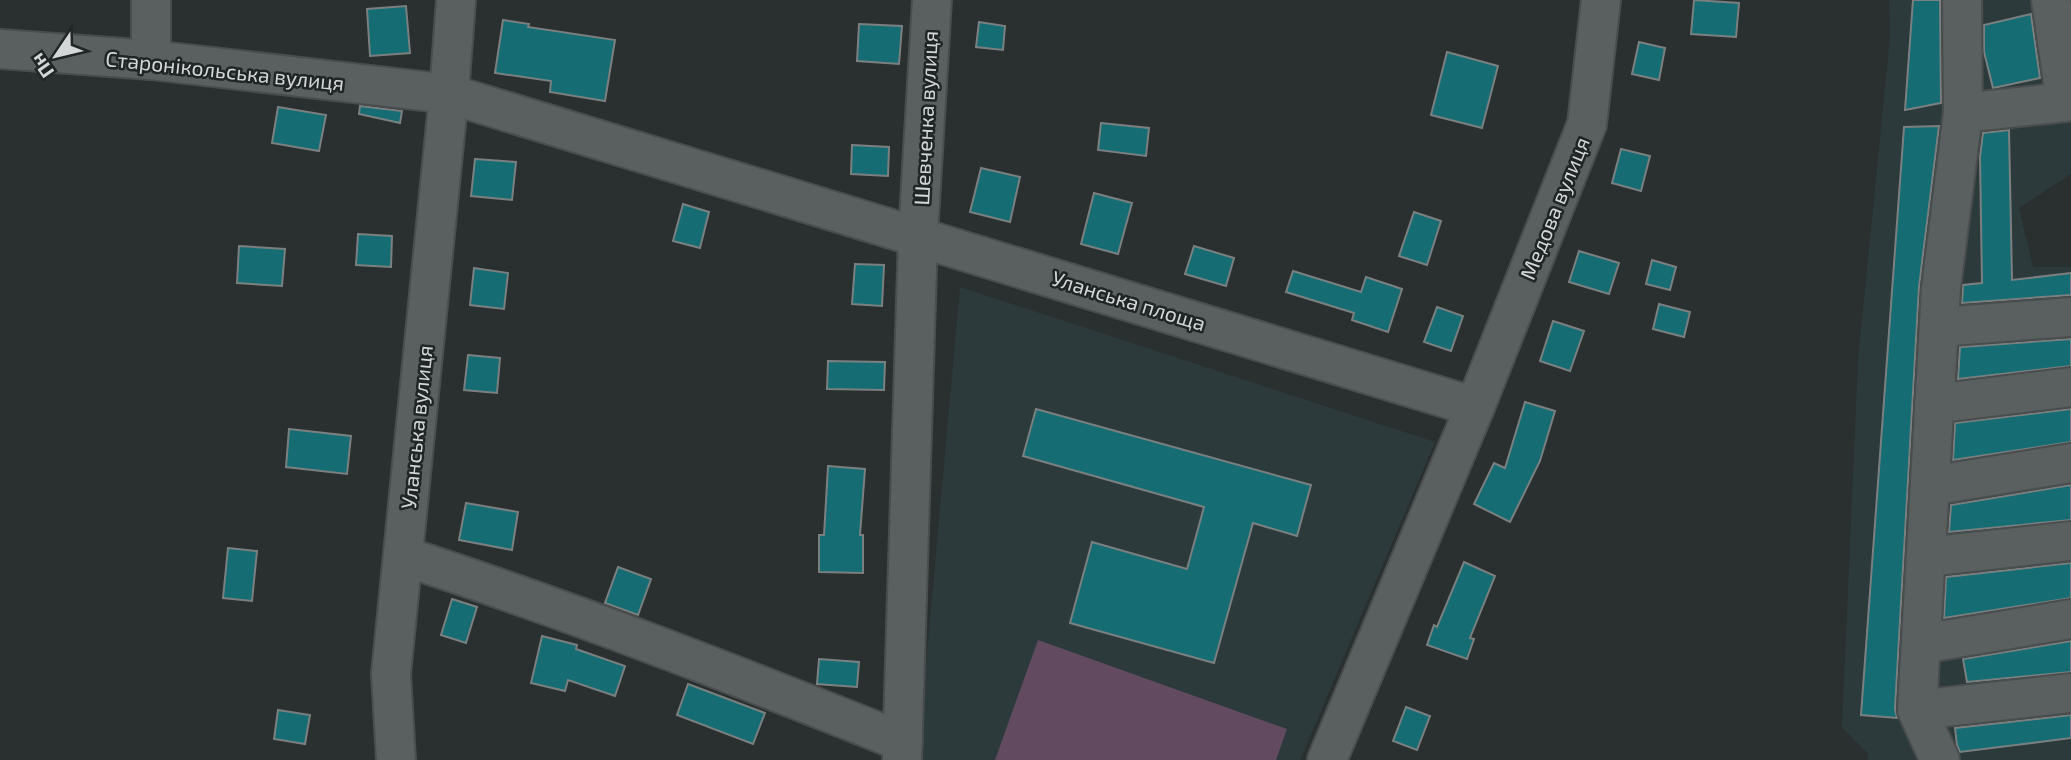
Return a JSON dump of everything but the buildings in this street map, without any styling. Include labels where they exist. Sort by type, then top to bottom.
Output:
[{"type":"street","points":[[151,0],[151,60]]},
{"type":"street","name":"Уланська вулиця","points":[[397,760],[391,674],[450,94],[456,0]]},
{"type":"street","name":"Шевченка вулиця","points":[[918,235],[932,0]]},
{"type":"street","name":"Медова вулиця","points":[[1475,407],[1587,124],[1601,0]]},
{"type":"street","points":[[1940,760],[1917,710],[1941,288],[1964,113],[1962,0]]},
{"type":"street","points":[[1964,113],[2066,102],[2051,0]]},
{"type":"street","name":"Старонікольська вулиця","points":[[0,49],[151,60],[450,94]]},
{"type":"street","points":[[403,556],[482,581],[711,665],[903,751],[918,235],[450,94]]},
{"type":"street","name":"Уланська площа","points":[[918,235],[1475,407]]},
{"type":"street","points":[[1939,327],[2071,317]]},
{"type":"street","points":[[1934,404],[2071,387]]},
{"type":"street","points":[[1327,760],[1475,407]]},
{"type":"street","points":[[1930,486],[2071,463]]},
{"type":"street","points":[[1926,557],[2071,541]]},
{"type":"street","points":[[1921,644],[2071,619]]},
{"type":"street","points":[[1917,710],[2071,694]]},
{"type":"shaded area","points":[[1889,0],[2071,0],[2071,174],[2019,208],[2033,267],[2071,267],[2071,760],[1868,760],[1868,754],[1842,727],[1858,360],[1890,37]]},
{"type":"shaded area","points":[[960,287],[1435,442],[1300,760],[922,760],[919,743]]},
{"type":"shaded area","points":[[1038,640],[1287,729],[1276,760],[995,760]]}]
